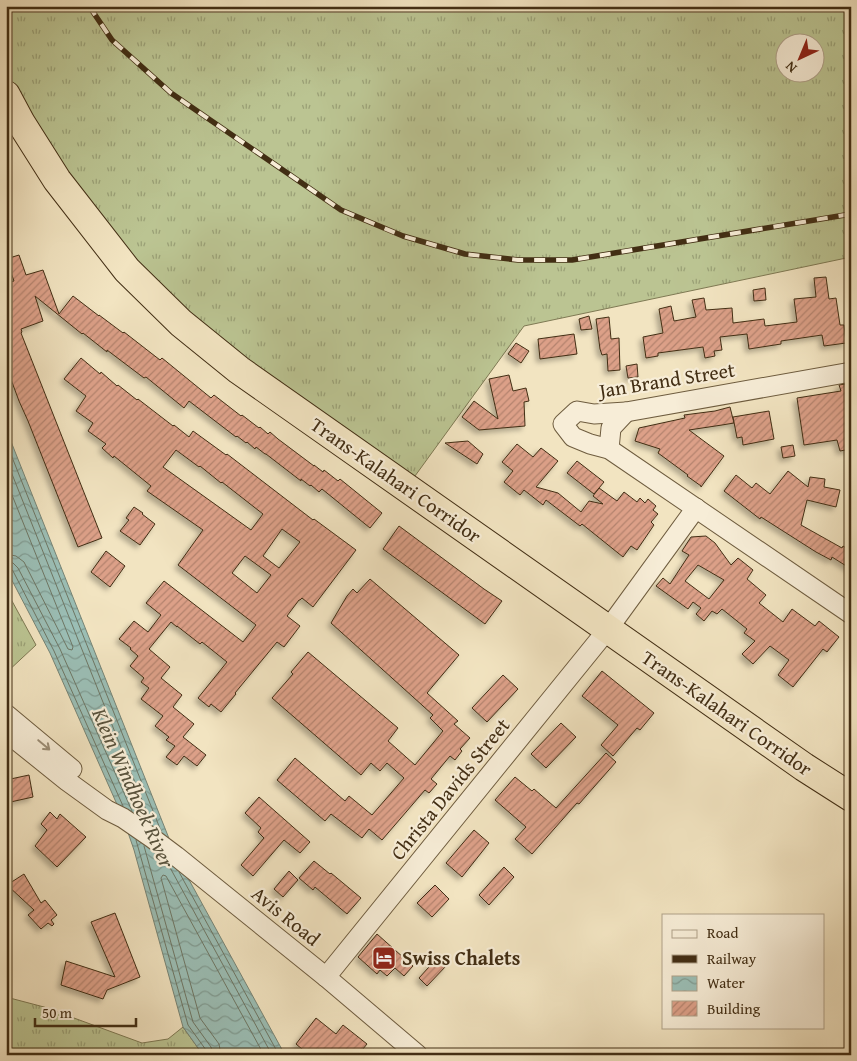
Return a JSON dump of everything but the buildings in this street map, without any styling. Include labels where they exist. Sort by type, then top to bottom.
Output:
[{"type":"highway","name":"Trans-Kalahari Corridor","points":[[6,95],[21,123],[57,180],[127,270],[181,323],[239,370],[804,767],[851,797]]},
{"type":"street","name":"Jan Brand Street","points":[[851,372],[626,412],[594,414],[577,411],[563,424],[573,437],[590,444],[609,448],[851,614]]},
{"type":"street","points":[[609,448],[612,428],[626,412]]},
{"type":"street","points":[[608,629],[696,508]]},
{"type":"street","name":"Christa Davids Street","points":[[326,977],[608,629]]},
{"type":"street","name":"Avis Road","points":[[6,719],[113,804],[123,818],[176,856],[326,977],[418,1055]]},
{"type":"green space","points":[[6,6],[851,6],[851,257],[524,326],[407,487],[181,323],[6,95]]},
{"type":"green space","points":[[6,590],[36,645],[6,673]]},
{"type":"green space","points":[[6,997],[44,1007],[142,1043],[168,1039],[183,1027],[203,1055],[6,1055]]},
{"type":"water","name":"Klein Windhoek River","points":[[6,429],[176,856],[285,1055],[203,1055],[183,1027],[134,850],[123,818],[50,653],[6,569]]},
{"type":"railway","points":[[89,6],[112,40],[171,93],[341,210],[403,236],[465,254],[518,260],[572,260],[851,214]]},
{"type":"place","name":"Swiss Chalets","points":[[384,958]]}]
